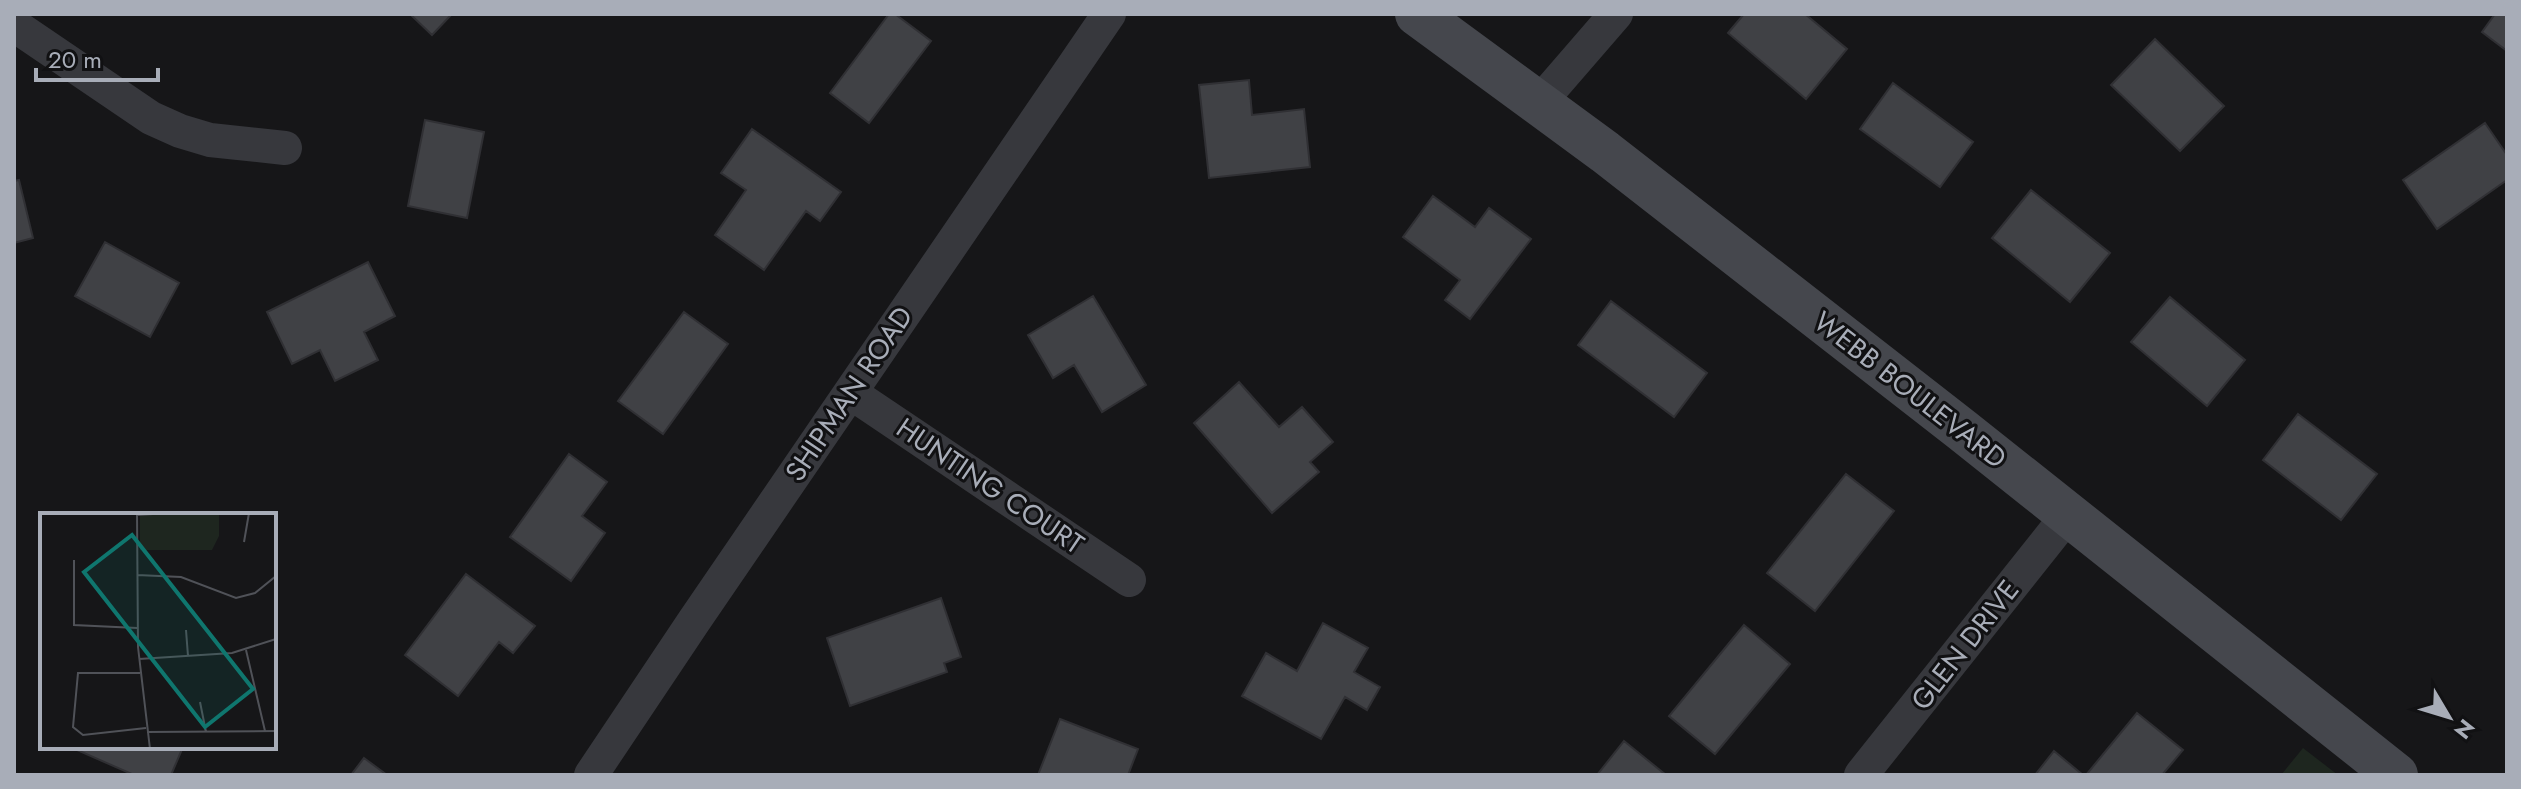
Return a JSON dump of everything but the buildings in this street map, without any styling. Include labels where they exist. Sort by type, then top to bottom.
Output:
[{"type":"street","name":"SHIPMAN ROAD","points":[[591,775],[1109,14]]},
{"type":"street","name":"WEBB BOULEVARD","points":[[1417,14],[1539,103],[1900,382],[2396,775]]},
{"type":"street","points":[[1539,103],[1616,14]]},
{"type":"street","points":[[14,25],[151,118],[210,140],[285,148]]},
{"type":"street","name":"HUNTING COURT","points":[[851,393],[1129,580]]},
{"type":"street","name":"GLEN DRIVE","points":[[1861,775],[2068,515]]},
{"type":"shaded area","points":[[2303,748],[2338,775],[2281,775]]}]
